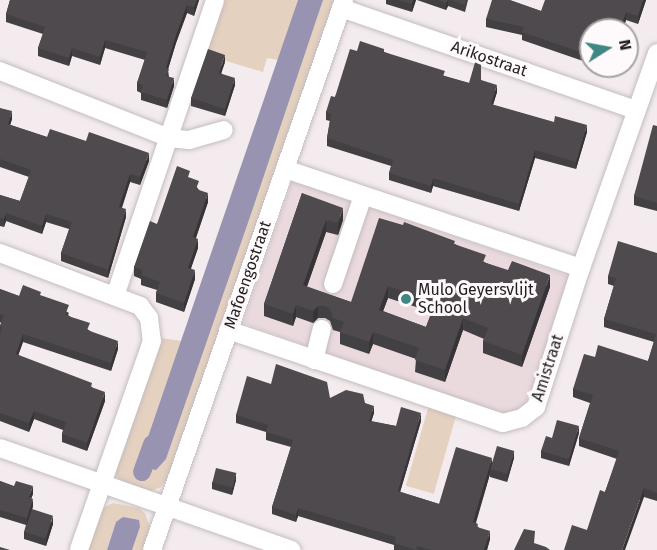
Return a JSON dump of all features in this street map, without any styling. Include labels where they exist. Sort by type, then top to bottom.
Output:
[{"type":"street","points":[[115,296],[215,0]]},
{"type":"street","name":"Arikostraat","points":[[343,4],[636,110]]},
{"type":"street","name":"Mafoengostraat","points":[[152,550],[343,4]]},
{"type":"street","name":"Amistraat","points":[[228,330],[503,423],[522,418],[536,407],[580,268],[657,53]]},
{"type":"street","points":[[0,71],[169,138],[189,140],[224,130]]},
{"type":"street","points":[[285,170],[580,268]]},
{"type":"street","points":[[333,284],[363,196]]},
{"type":"street","points":[[0,253],[140,306],[149,318],[152,341],[79,550]]},
{"type":"street","points":[[314,360],[322,329]]},
{"type":"street","points":[[0,448],[292,550]]},
{"type":"shaded area","points":[[222,0],[298,0],[278,60],[267,58],[263,72],[203,54]]},
{"type":"shaded area","points":[[298,0],[323,0],[252,211],[166,459],[156,470],[138,466]]},
{"type":"shaded area","points":[[323,0],[337,0],[167,479],[161,487],[143,491],[123,483],[116,476],[116,468],[161,338],[182,341],[138,466],[166,459]]},
{"type":"shaded area","name":"Mulo Geyersvlijt School","points":[[292,181],[569,276],[528,398],[523,406],[514,412],[495,413],[243,323]]},
{"type":"shaded area","points":[[429,405],[457,413],[434,494],[406,486]]},
{"type":"shaded area","points":[[113,503],[139,508],[145,513],[150,527],[143,550],[132,550],[140,527],[116,522],[107,550],[86,550],[101,509]]},
{"type":"shaded area","points":[[123,517],[139,520],[140,527],[132,550],[107,550],[116,522]]},
{"type":"building","points":[[10,0],[197,0],[194,7],[187,5],[166,68],[169,69],[166,76],[174,78],[167,100],[141,92],[143,85],[137,83],[147,52],[105,40],[100,57],[72,48],[69,58],[38,48],[45,27],[6,14]]},
{"type":"building","points":[[398,0],[413,0],[412,4]]},
{"type":"building","points":[[451,0],[466,0],[465,5]]},
{"type":"building","points":[[492,0],[509,0],[541,11],[545,0],[643,0],[638,16],[626,12],[624,18],[579,18],[579,52],[522,32],[524,27],[486,19]]},
{"type":"building","points":[[360,41],[384,49],[384,52],[445,71],[443,76],[469,83],[476,59],[481,61],[481,80],[497,85],[491,104],[554,122],[555,116],[587,125],[576,162],[535,150],[519,204],[433,178],[431,186],[389,173],[393,160],[327,138],[331,114],[326,112],[331,96],[335,97],[350,49],[357,51]]},
{"type":"building","points":[[208,49],[225,55],[219,73],[235,78],[225,109],[191,98]]},
{"type":"building","points":[[0,108],[12,111],[8,124],[47,137],[50,129],[86,141],[89,132],[149,153],[140,177],[130,174],[119,207],[126,209],[108,270],[61,253],[72,222],[46,214],[42,226],[6,213],[4,219],[0,218],[0,195],[20,201],[31,170],[0,159]]},
{"type":"building","points":[[653,125],[657,126],[657,203],[634,196]]},
{"type":"building","points":[[177,166],[190,171],[188,177],[199,181],[196,189],[208,193],[193,237],[198,239],[188,268],[195,270],[184,303],[156,293],[160,282],[141,275],[143,270],[134,267],[150,221],[157,224]]},
{"type":"building","points":[[302,193],[343,208],[338,223],[326,220],[303,285],[351,302],[379,218],[403,225],[404,222],[455,241],[454,244],[486,255],[483,262],[508,270],[512,261],[550,275],[522,355],[483,341],[488,328],[463,318],[445,370],[415,360],[419,348],[373,332],[369,342],[340,332],[344,322],[333,318],[330,309],[325,306],[318,306],[313,311],[296,305],[293,314],[264,304]],"holes":[[[388,286],[435,302],[426,327],[379,310]]]},
{"type":"building","points":[[618,241],[657,253],[657,493],[644,488],[622,550],[564,550],[572,525],[587,530],[600,490],[605,492],[619,451],[579,438],[593,395],[573,389],[584,354],[595,357],[598,345],[648,361],[656,334],[604,319],[616,278],[608,276]]},
{"type":"building","points":[[23,285],[41,292],[40,295],[69,305],[65,315],[90,323],[87,330],[118,341],[111,363],[23,334],[16,354],[92,383],[91,387],[105,392],[87,443],[62,434],[66,422],[34,411],[29,423],[0,413],[0,335],[2,328],[0,326],[4,315],[0,314],[0,289],[19,296]]},
{"type":"building","points":[[276,364],[327,382],[330,398],[346,390],[363,394],[365,403],[374,406],[369,421],[396,426],[401,407],[421,413],[398,491],[439,504],[456,447],[492,458],[473,522],[478,524],[477,527],[490,531],[484,550],[431,550],[417,546],[416,550],[394,543],[396,537],[298,508],[296,515],[272,507],[293,440],[266,432],[268,425],[236,415],[247,376],[271,384]]},
{"type":"building","points":[[557,420],[579,426],[569,459],[541,451],[546,436],[552,438]]},
{"type":"building","points":[[497,446],[514,451],[508,474],[490,469]]},
{"type":"building","points":[[216,468],[236,473],[233,488],[212,483]]},
{"type":"building","points":[[0,481],[14,486],[16,481],[33,486],[29,497],[33,499],[27,518],[0,510]]},
{"type":"building","points":[[32,509],[53,516],[46,539],[25,532]]},
{"type":"building","points":[[524,529],[535,531],[534,543],[550,550],[514,550]]},
{"type":"waterway","points":[[142,472],[152,444]]},
{"type":"place","name":"Mulo Geyersvlijt School","points":[[406,299]]}]
